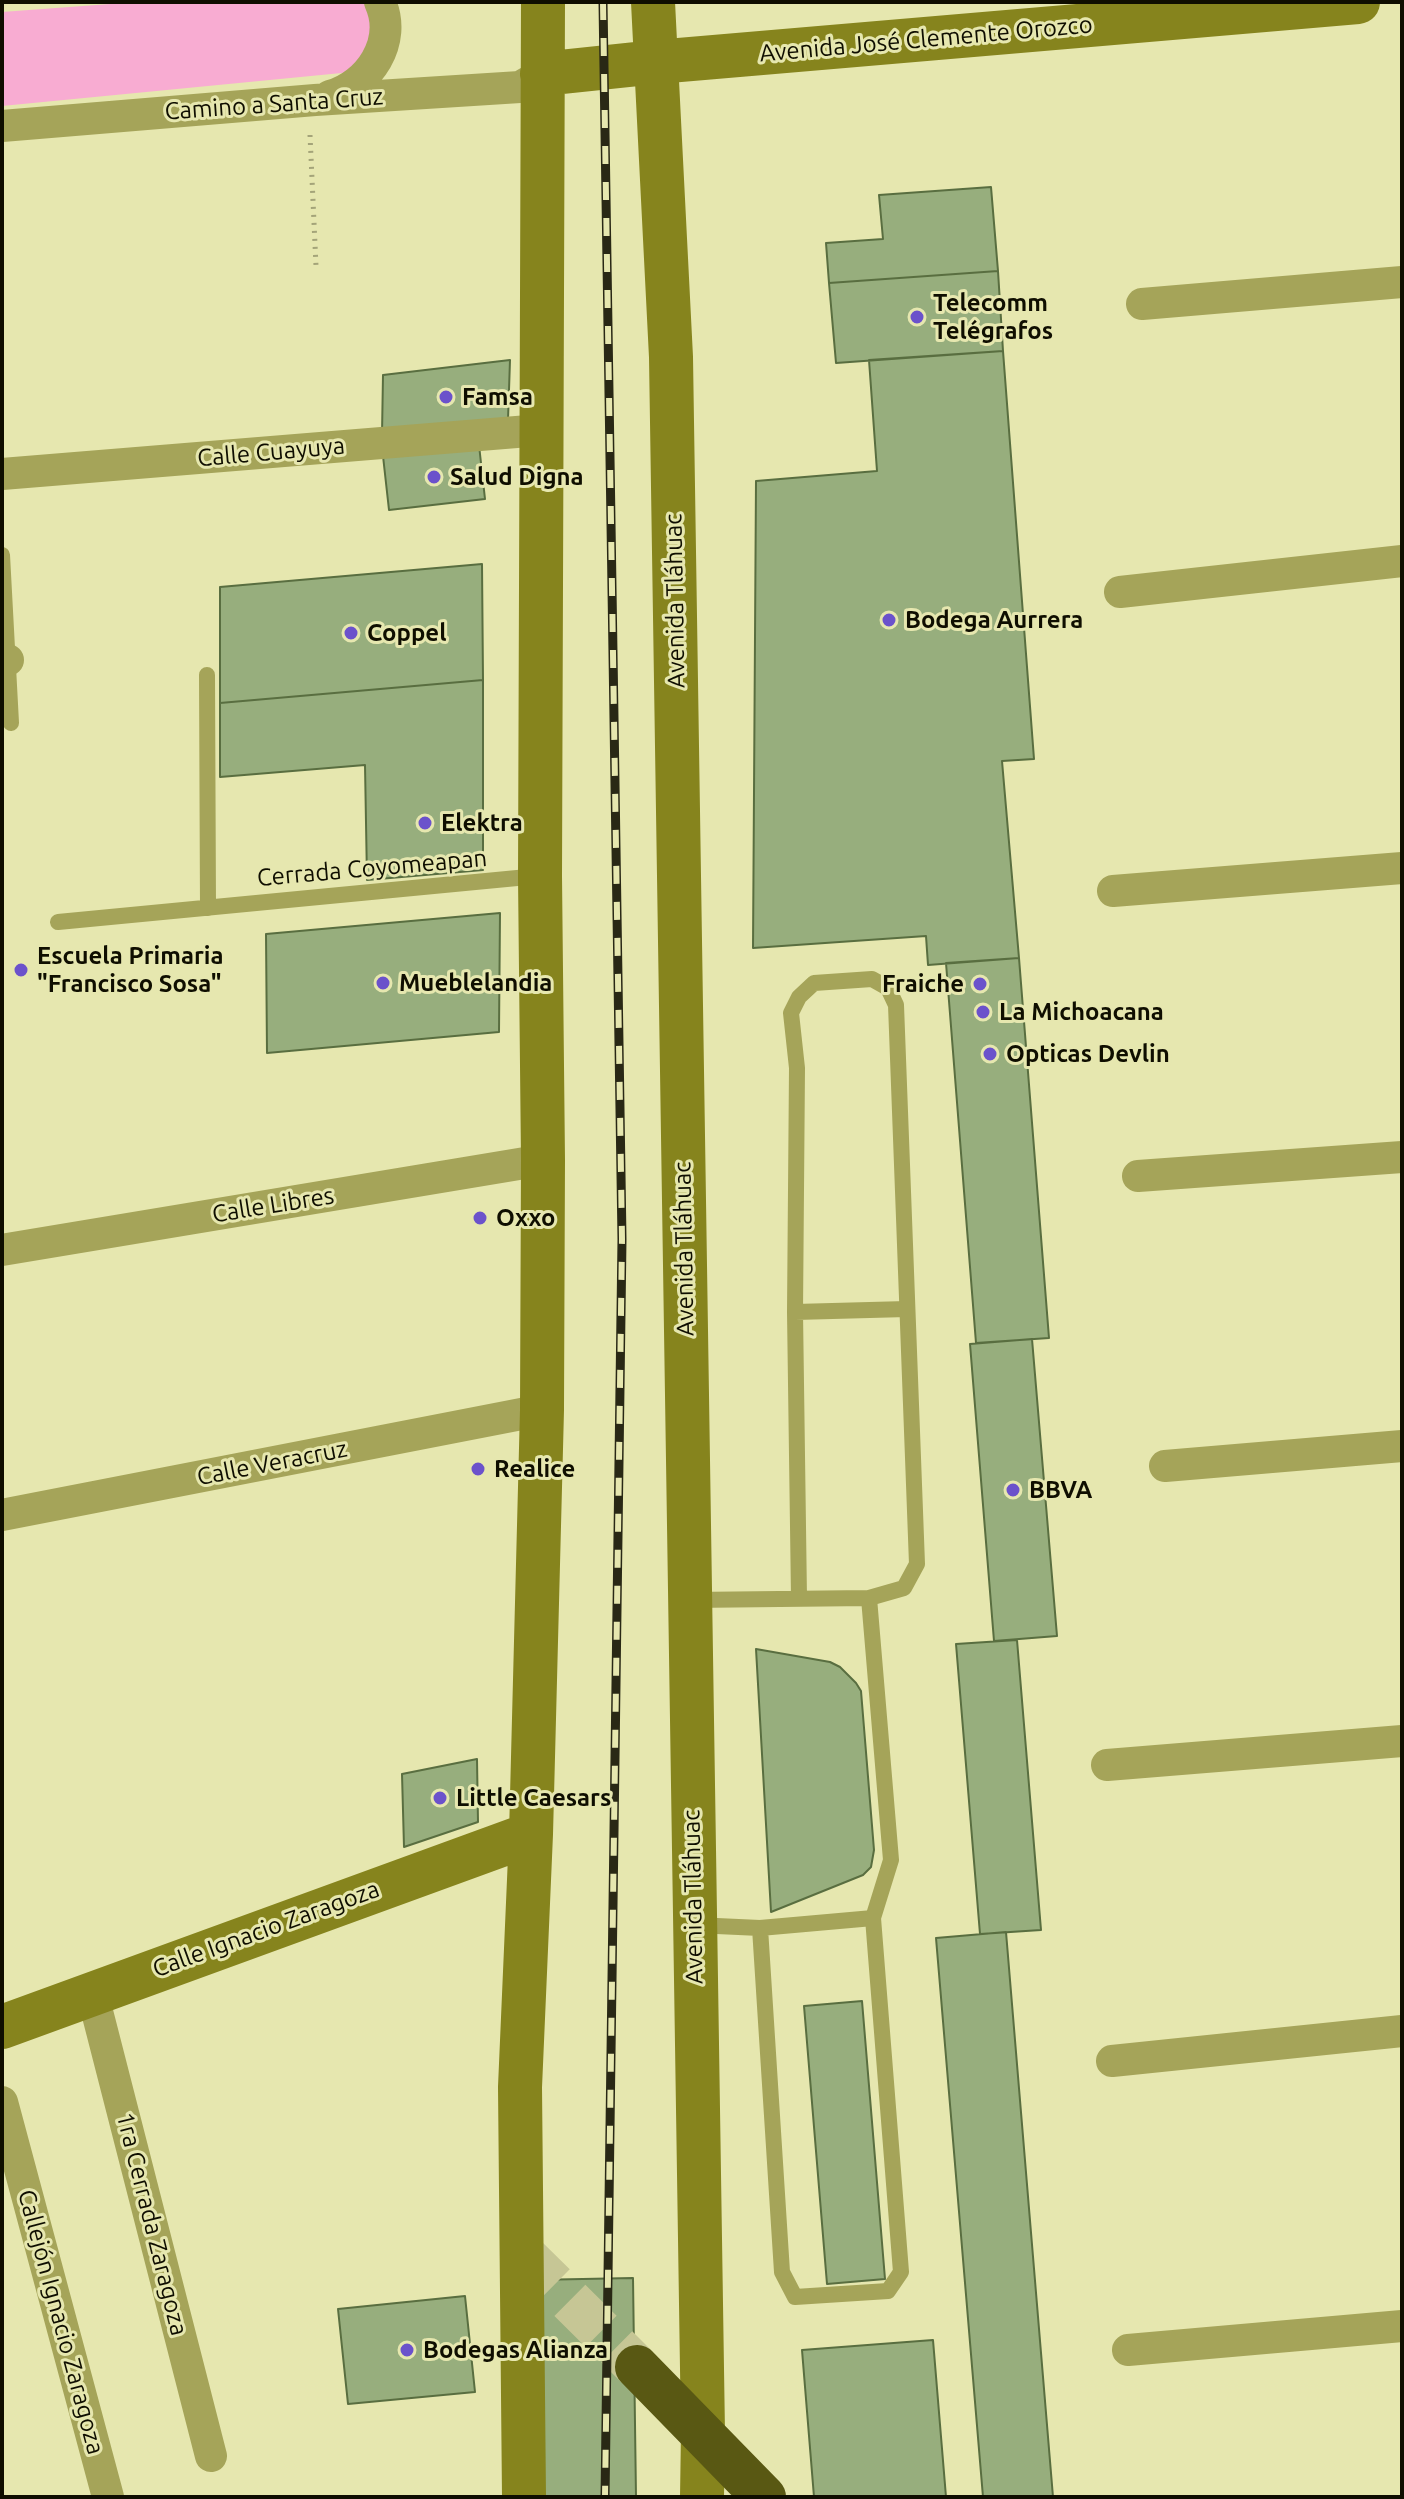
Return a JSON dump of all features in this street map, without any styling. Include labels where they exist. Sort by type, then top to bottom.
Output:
[{"type":"highway","points":[[637,2367],[764,2497]]},
{"type":"main road","points":[[524,2497],[520,2087],[531,1834],[542,1410],[543,2]]},
{"type":"main road","name":"Avenida Tláhuac","points":[[653,2],[671,373],[702,2497]]},
{"type":"main road","name":"Avenida José Clemente Orozco","points":[[542,74],[656,62],[930,20],[1358,2]]},
{"type":"main road","name":"Calle Ignacio Zaragoza","points":[[2,2027],[531,1834]]},
{"type":"street","points":[[312,100],[353,86],[377,61],[385,26],[380,2]]},
{"type":"street","name":"Camino a Santa Cruz","points":[[2,126],[312,100],[520,87],[542,74]]},
{"type":"street","points":[[1142,304],[1402,282]]},
{"type":"street","name":"Calle Cuayuya","points":[[2,474],[541,430]]},
{"type":"street","points":[[1120,592],[1402,561]]},
{"type":"street","points":[[1113,891],[1402,868]]},
{"type":"street","points":[[1138,1176],[1402,1157]]},
{"type":"street","name":"Calle Libres","points":[[2,1250],[543,1160]]},
{"type":"street","name":"Calle Veracruz","points":[[2,1515],[542,1410]]},
{"type":"street","points":[[1165,1466],[1402,1446]]},
{"type":"street","points":[[1107,1765],[1402,1741]]},
{"type":"street","name":"1ra Cerrada Zaragoza","points":[[92,1992],[211,2456]]},
{"type":"street","points":[[1112,2061],[1402,2031]]},
{"type":"street","name":"Callejón Ignacio Zaragoza","points":[[2,2102],[108,2497]]},
{"type":"street","points":[[1128,2350],[1402,2326]]},
{"type":"lane","points":[[2,555],[5,660],[11,723]]},
{"type":"lane","points":[[207,675],[208,908]]},
{"type":"lane","name":"Cerrada Coyomeapan","points":[[58,922],[540,876]]},
{"type":"lane","points":[[688,1600],[869,1598],[904,1588],[917,1564],[896,1005],[888,988],[872,979],[814,983],[799,997],[791,1013],[797,1068],[795,1312],[799,1598]]},
{"type":"lane","points":[[795,1312],[907,1309]]},
{"type":"lane","points":[[760,1928],[782,2272],[795,2297],[888,2291],[901,2272],[873,1918],[891,1860],[869,1598]]},
{"type":"lane","points":[[694,1924],[760,1928],[873,1918]]},
{"type":"path","points":[[312,100],[316,266]]},
{"type":"shaded area","points":[[137,2],[368,2],[374,36],[352,72],[2,106],[2,12]]},
{"type":"building","points":[[991,187],[998,271],[829,283],[826,243],[883,239],[879,195]]},
{"type":"building","name":"Telecomm Telégrafos","points":[[998,271],[1003,351],[836,363],[829,283]]},
{"type":"building","name":"Bodega Aurrera","points":[[1003,351],[1034,759],[1002,761],[1019,958],[928,965],[926,936],[753,948],[756,481],[877,471],[869,360]]},
{"type":"building","name":"Famsa","points":[[510,360],[508,420],[382,434],[383,375]]},
{"type":"building","name":"Salud Digna","points":[[479,445],[485,499],[389,510],[383,456]]},
{"type":"building","name":"Coppel","points":[[482,564],[483,680],[220,703],[220,587]]},
{"type":"building","name":"Elektra","points":[[483,680],[483,870],[367,880],[365,765],[220,777],[220,703]]},
{"type":"building","name":"Mueblelandia","points":[[500,913],[499,1032],[267,1053],[266,934]]},
{"type":"building","points":[[1019,958],[1049,1338],[976,1343],[946,963]]},
{"type":"building","name":"BBVA","points":[[1032,1339],[1057,1636],[994,1641],[970,1344]]},
{"type":"building","points":[[1017,1640],[1041,1930],[980,1934],[956,1644]]},
{"type":"building","points":[[756,1649],[830,1662],[840,1667],[861,1691],[874,1850],[871,1867],[863,1875],[771,1912]]},
{"type":"building","name":"Little Caesars","points":[[477,1759],[478,1822],[404,1847],[402,1774]]},
{"type":"building","points":[[1006,1932],[1053,2497],[983,2497],[936,1938]]},
{"type":"building","points":[[862,2001],[885,2279],[827,2284],[804,2006]]},
{"type":"building","points":[[633,2278],[636,2497],[531,2497],[532,2280]]},
{"type":"building","name":"Bodegas Alianza","points":[[465,2296],[475,2392],[348,2404],[338,2309]]},
{"type":"building","points":[[933,2340],[946,2497],[814,2497],[802,2350]]},
{"type":"tunnel","points":[[523,2254],[637,2367]]},
{"type":"railway","points":[[603,2],[622,1239],[605,2497]]},
{"type":"place","name":"Telecomm Telégrafos","points":[[917,317]]},
{"type":"place","name":"Famsa","points":[[446,397]]},
{"type":"place","name":"Salud Digna","points":[[434,477]]},
{"type":"place","name":"Bodega Aurrera","points":[[889,620]]},
{"type":"place","name":"Coppel","points":[[351,633]]},
{"type":"place","name":"Elektra","points":[[425,823]]},
{"type":"place","name":"Escuela Primaria \"Francisco Sosa\"","points":[[21,970]]},
{"type":"place","name":"Mueblelandia","points":[[383,983]]},
{"type":"place","name":"Fraiche","points":[[980,984]]},
{"type":"place","name":"La Michoacana","points":[[983,1012]]},
{"type":"place","name":"Opticas Devlin","points":[[990,1054]]},
{"type":"place","name":"Oxxo","points":[[480,1218]]},
{"type":"place","name":"Realice","points":[[478,1469]]},
{"type":"place","name":"BBVA","points":[[1013,1490]]},
{"type":"place","name":"Little Caesars","points":[[440,1798]]},
{"type":"place","name":"Bodegas Alianza","points":[[407,2350]]}]
